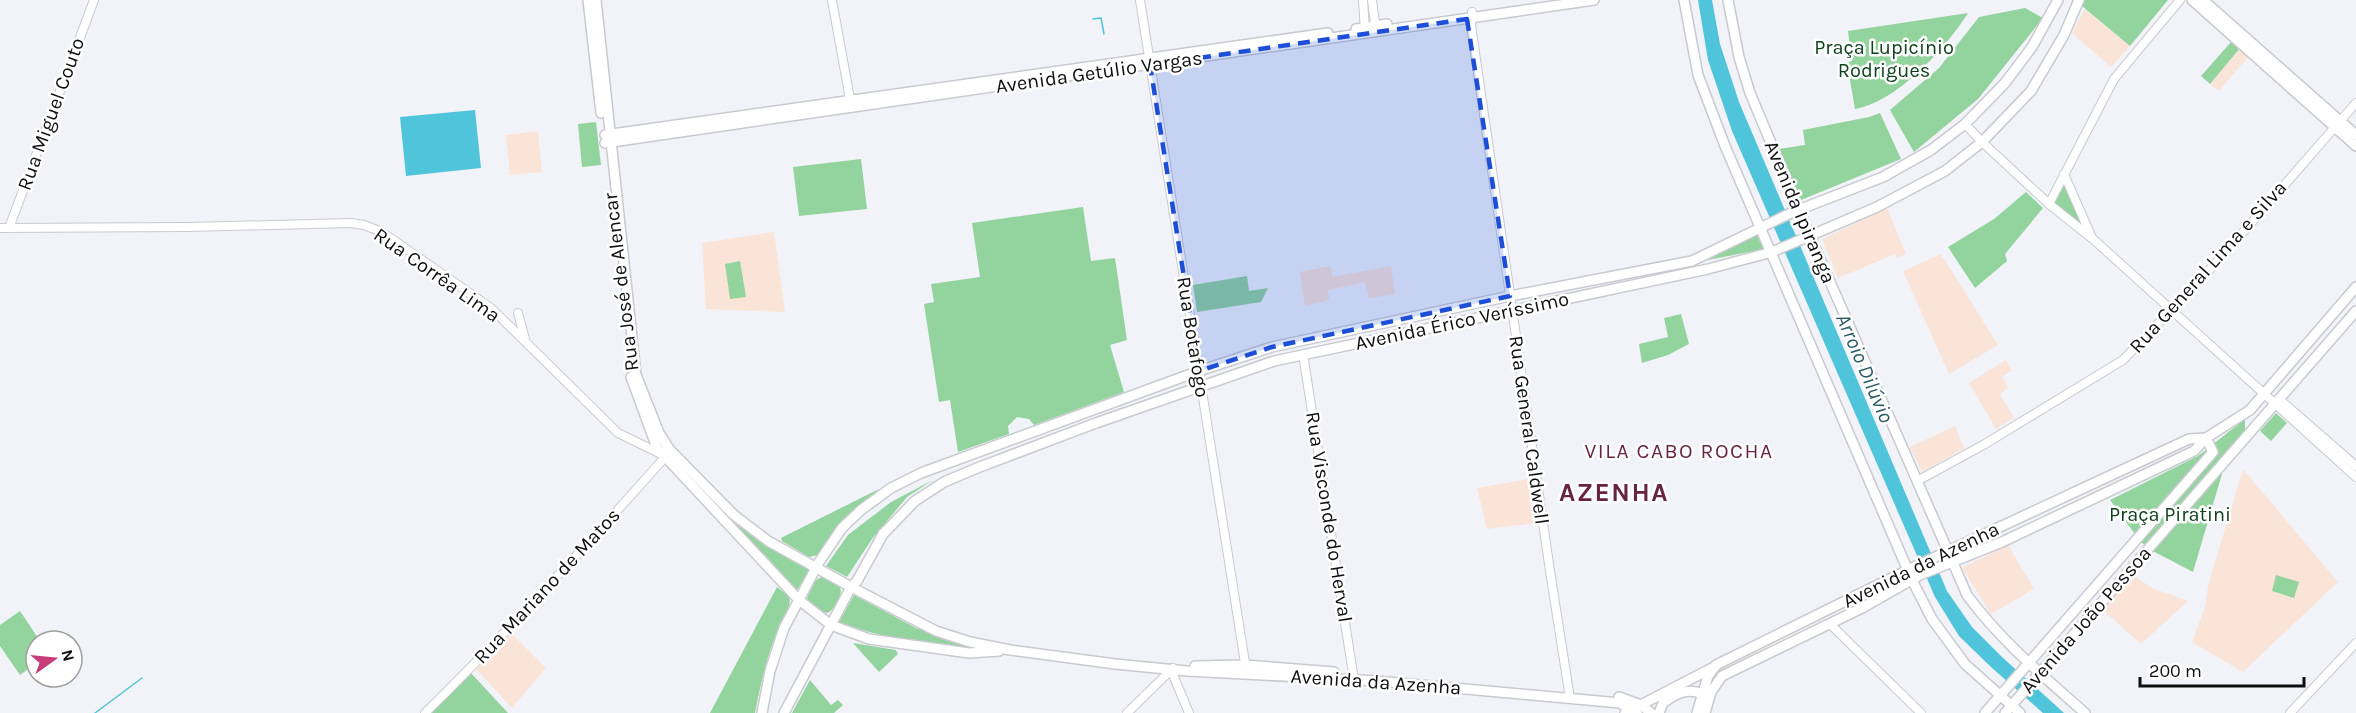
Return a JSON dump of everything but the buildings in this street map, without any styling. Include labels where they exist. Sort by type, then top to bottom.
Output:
[{"type":"main road","name":"Rua José de Alencar","points":[[588,0],[615,182],[636,375],[659,433],[680,461],[734,515],[768,540],[818,568]]},
{"type":"main road","name":"Rua José de Alencar","points":[[596,0],[614,231],[630,376],[651,436],[657,448],[799,600],[834,627]]},
{"type":"main road","name":"Avenida Getúlio Vargas","points":[[1470,18],[1550,0]]},
{"type":"main road","name":"Avenida Getúlio Vargas","points":[[607,139],[1366,30],[1594,0]]},
{"type":"main road","name":"Avenida Ipiranga","points":[[1684,0],[1698,75],[1725,146],[1766,225],[1914,573],[1946,640],[1965,664],[2003,692],[2011,706],[2020,713]]},
{"type":"main road","name":"Avenida Ipiranga","points":[[1728,0],[1739,57],[1750,93],[1796,211],[1807,237],[1814,246],[1917,481],[1946,558],[1985,620],[2025,667],[2085,713]]},
{"type":"main road","name":"Avenida Érico Veríssimo","points":[[762,713],[778,644],[819,562],[842,528],[861,510],[891,488],[921,472],[1199,371],[1272,347],[1510,296],[1692,261],[1796,211],[1855,189],[1909,164],[1931,150],[1985,106],[2032,47],[2058,0]]},
{"type":"main road","name":"Avenida Érico Veríssimo","points":[[784,713],[834,627],[851,588],[884,534],[915,501],[944,482],[1201,385],[1274,361],[1512,309],[1687,274],[1777,250],[1877,207],[1945,171],[1982,142],[2031,91],[2064,35],[2079,0]]},
{"type":"main road","points":[[2192,0],[2337,124],[2356,135]]},
{"type":"main road","points":[[2203,0],[2337,124],[2356,146]]},
{"type":"main road","points":[[614,231],[621,243],[617,255]]},
{"type":"main road","points":[[1814,246],[1821,231]]},
{"type":"main road","points":[[2264,393],[2356,287]]},
{"type":"main road","points":[[622,304],[630,322]]},
{"type":"main road","name":"Avenida João Pessoa","points":[[2011,706],[2356,310]]},
{"type":"main road","name":"Avenida da Azenha","points":[[1946,558],[2002,542],[2194,451],[2206,438],[2250,410],[2264,393]]},
{"type":"main road","name":"Avenida da Azenha","points":[[1634,710],[1716,665],[1946,558],[2189,439],[2206,438]]},
{"type":"main road","name":"Avenida João Pessoa","points":[[1985,713],[2213,452],[2206,438]]},
{"type":"main road","name":"Avenida da Azenha","points":[[818,568],[851,588],[936,631],[970,642],[1010,650],[1175,668],[1246,669],[1569,692],[1620,697],[1634,710]]},
{"type":"main road","name":"Avenida da Azenha","points":[[1705,713],[1711,692],[1722,676],[1830,624],[1914,573]]},
{"type":"main road","name":"Avenida da Azenha","points":[[834,627],[869,639],[969,653],[1010,650]]},
{"type":"main road","points":[[1697,713],[1708,676],[1716,665]]},
{"type":"main road","name":"Avenida da Azenha","points":[[1354,677],[1620,703],[1634,710]]},
{"type":"main road","points":[[1659,713],[1663,703],[1685,691],[1702,694]]},
{"type":"main road","points":[[1634,710],[1651,713]]},
{"type":"street","name":"Rua Miguel Couto","points":[[4,228],[94,0]]},
{"type":"street","points":[[832,0],[852,103]]},
{"type":"street","name":"Rua Botafogo","points":[[1140,0],[1246,669]]},
{"type":"street","points":[[1363,0],[1366,30]]},
{"type":"street","points":[[1366,30],[1372,0]]},
{"type":"street","points":[[2049,204],[2114,79],[2180,0]]},
{"type":"street","name":"Rua General Caldwell","points":[[1470,18],[1569,692]]},
{"type":"street","name":"Rua General Lima e Silva","points":[[1917,481],[1985,444],[2123,360],[2217,261],[2356,103]]},
{"type":"street","points":[[1965,124],[2049,204],[2093,239],[2264,393],[2277,402],[2356,477]]},
{"type":"street","points":[[2064,174],[2093,239]]},
{"type":"street","name":"Rua Corrêa Lima","points":[[4,228],[351,223],[364,225],[382,232],[491,308],[618,433],[680,461]]},
{"type":"street","points":[[518,314],[524,336],[530,345]]},
{"type":"street","name":"Rua Visconde do Herval","points":[[1303,354],[1354,677]]},
{"type":"street","points":[[2315,436],[2356,466]]},
{"type":"street","name":"Rua Mariano de Matos","points":[[425,713],[470,669],[589,543],[666,456]]},
{"type":"street","points":[[1830,624],[1921,713]]},
{"type":"street","points":[[2290,713],[2356,643]]},
{"type":"street","points":[[1127,713],[1175,668],[1189,713]]},
{"type":"highlighted area","points":[[1467,19],[1510,296],[1272,347],[1199,371],[1150,65]]},
{"type":"shaded area","points":[[2085,9],[2130,46],[2111,67],[2072,33]]},
{"type":"shaded area","points":[[2240,48],[2249,56],[2219,91],[2210,84]]},
{"type":"shaded area","points":[[538,131],[542,172],[510,175],[506,135]]},
{"type":"shaded area","points":[[1887,208],[1906,254],[1897,258],[1895,254],[1838,278],[1822,239]]},
{"type":"shaded area","points":[[774,232],[785,312],[706,309],[702,243]]},
{"type":"shaded area","points":[[1941,254],[1998,345],[1949,374],[1903,271]]},
{"type":"shaded area","points":[[1330,266],[1333,277],[1391,266],[1395,294],[1369,298],[1365,282],[1328,290],[1329,300],[1305,306],[1300,272]]},
{"type":"shaded area","points":[[2006,360],[2012,370],[2002,377],[2008,388],[2000,394],[2014,418],[1996,429],[1969,383]]},
{"type":"shaded area","points":[[1955,426],[1964,448],[1922,472],[1910,447]]},
{"type":"shaded area","points":[[2243,469],[2338,582],[2243,672],[2192,642],[2205,607],[2208,586]]},
{"type":"shaded area","points":[[1529,479],[1535,523],[1487,529],[1477,488]]},
{"type":"shaded area","points":[[2008,545],[2034,589],[1991,614],[1962,568]]},
{"type":"shaded area","points":[[2130,573],[2152,588],[2188,601],[2141,644],[2101,608]]},
{"type":"shaded area","points":[[510,632],[546,668],[512,708],[476,669]]},
{"type":"green space","points":[[2085,0],[2168,0],[2130,46],[2082,6]]},
{"type":"green space","points":[[2025,8],[2043,18],[1978,99],[1914,152],[1890,110],[1939,68],[1979,17]]},
{"type":"green space","name":"Praça Lupicínio Rodrigues","points":[[1968,13],[1947,42],[1919,72],[1887,96],[1855,109],[1847,63],[1852,61],[1848,31]]},
{"type":"green space","points":[[2232,41],[2240,48],[2210,84],[2201,76]]},
{"type":"green space","points":[[1880,113],[1901,159],[1801,200],[1779,149],[1805,145],[1803,130]]},
{"type":"green space","points":[[596,122],[601,165],[582,167],[578,124]]},
{"type":"green space","points":[[861,159],[867,209],[799,216],[793,167]]},
{"type":"green space","points":[[2063,181],[2085,231],[2054,202]]},
{"type":"green space","points":[[2026,192],[2043,208],[2005,254],[2007,261],[1975,288],[1948,247],[1994,219]]},
{"type":"green space","points":[[1083,207],[1091,261],[1115,258],[1127,340],[1110,345],[1124,392],[1034,425],[1029,419],[1017,417],[1008,426],[1009,434],[958,452],[950,400],[939,402],[924,304],[934,302],[931,284],[980,277],[972,223]]},
{"type":"green space","points":[[1756,231],[1764,249],[1708,260]]},
{"type":"green space","points":[[740,261],[746,297],[730,299],[725,264]]},
{"type":"green space","points":[[1247,276],[1249,291],[1268,288],[1261,302],[1197,312],[1193,285]]},
{"type":"green space","points":[[1681,314],[1689,344],[1668,355],[1642,363],[1639,344],[1668,337],[1664,318]]},
{"type":"green space","points":[[2276,413],[2287,423],[2271,441],[2260,431]]},
{"type":"green space","name":"Praça Piratini","points":[[2245,419],[2245,432],[2212,469],[2222,474],[2193,572],[2149,549],[2140,541],[2110,500],[2198,456]]},
{"type":"green space","points":[[933,480],[907,497],[872,539],[847,577],[826,566],[848,535],[891,502]]},
{"type":"green space","points":[[879,489],[818,555],[809,557],[782,541],[781,538]]},
{"type":"green space","points":[[735,524],[810,568],[797,590],[736,527]]},
{"type":"green space","points":[[2276,575],[2299,582],[2294,598],[2272,591]]},
{"type":"green space","points":[[821,577],[835,582],[841,592],[834,607],[828,613],[815,608],[807,598],[815,581]]},
{"type":"green space","points":[[777,587],[789,596],[790,603],[769,655],[755,713],[710,713]]},
{"type":"green space","points":[[854,595],[916,628],[971,646],[902,639],[839,622]]},
{"type":"green space","points":[[20,611],[32,629],[24,629],[24,672],[20,675],[0,646],[0,625]]},
{"type":"green space","points":[[853,643],[896,650],[898,654],[879,672]]},
{"type":"green space","points":[[470,672],[508,713],[430,713]]},
{"type":"green space","points":[[810,680],[831,705],[838,700],[843,705],[834,713],[792,713]]},
{"type":"water","name":"Arroio Dilúvio","points":[[1698,0],[1712,0],[1720,44],[1739,102],[1947,591],[1972,627],[2064,713],[2043,713],[1992,668],[1959,636],[1935,597],[1732,131],[1708,60]]},
{"type":"water","points":[[475,110],[481,168],[406,176],[400,117]]},
{"type":"waterway","points":[[1093,19],[1101,18],[1104,34]]},
{"type":"waterway","points":[[95,713],[142,678]]},
{"type":"district","name":"VILA CABO ROCHA","points":[[1679,451]]},
{"type":"district","name":"AZENHA","points":[[1614,492]]}]
